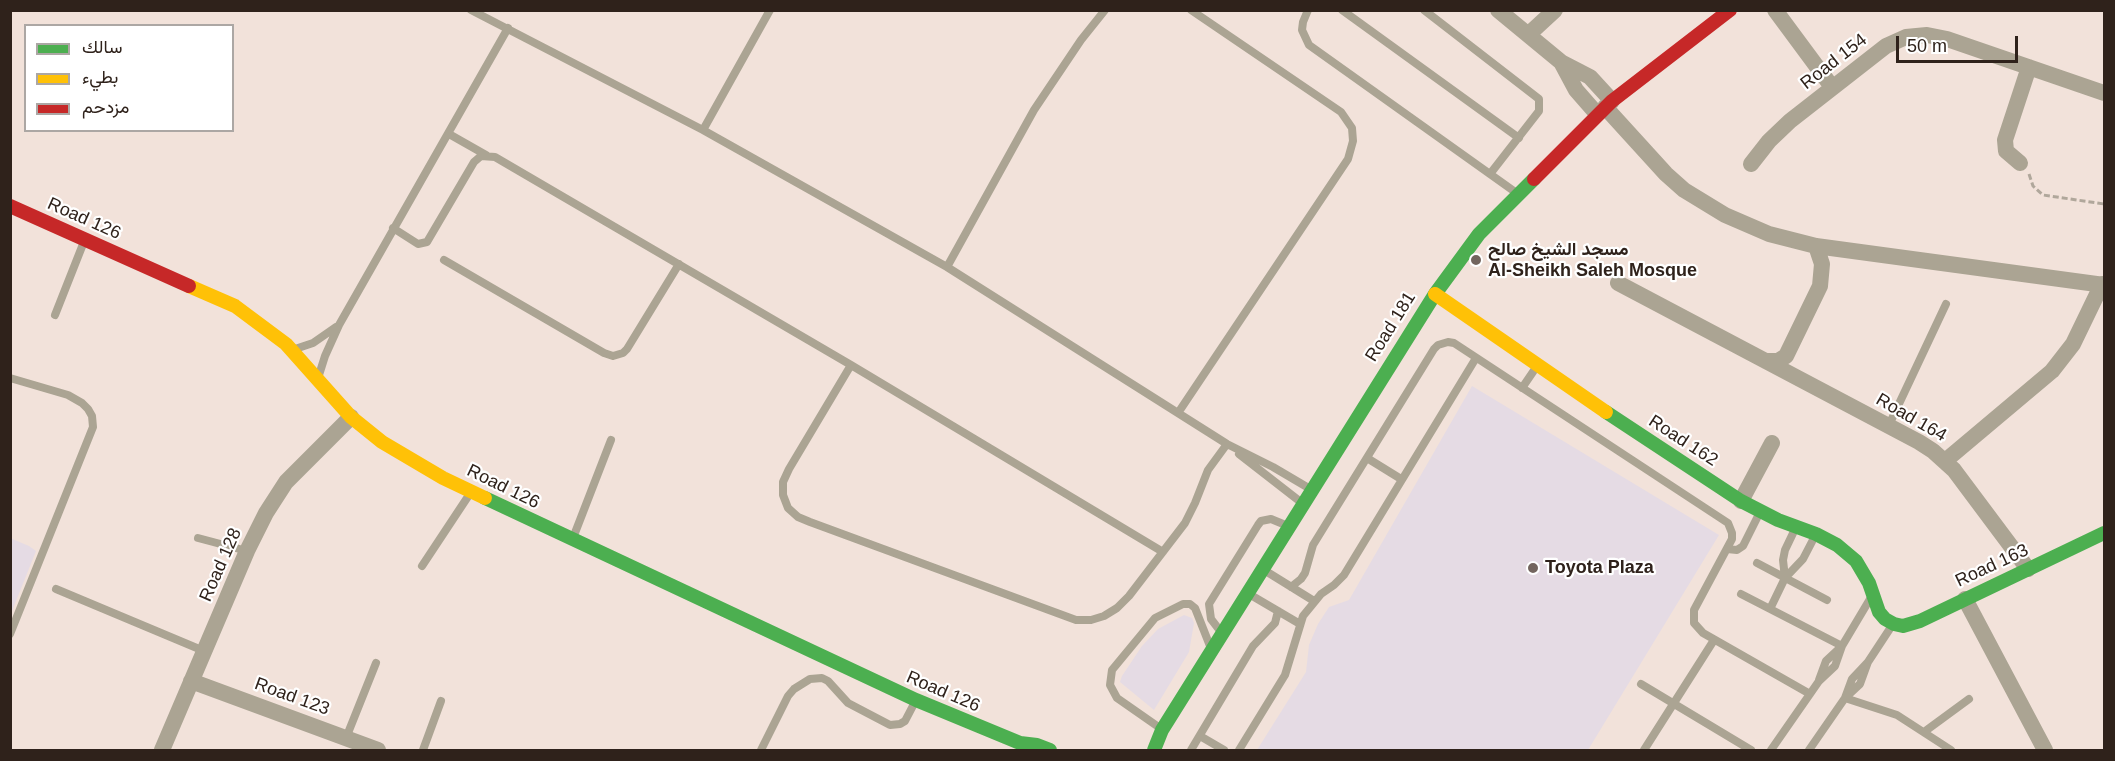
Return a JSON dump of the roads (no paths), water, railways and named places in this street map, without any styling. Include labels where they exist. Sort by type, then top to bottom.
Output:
[{"type":"street","points":[[1498,10],[1561,62],[1576,90],[1605,107],[1666,174],[1693,197],[1746,226],[1816,246],[2103,285],[2073,344],[2052,371],[1946,462]]},
{"type":"street","points":[[1529,34],[1555,10]]},
{"type":"street","name":"Road 181","points":[[1154,750],[1162,730],[1213,652],[1435,294],[1479,234],[1605,107],[1730,10]]},
{"type":"street","points":[[1775,10],[1833,87]]},
{"type":"street","name":"Road 154","points":[[1751,164],[1779,131],[1833,87],[1896,40],[1916,35],[1947,39],[2104,93]]},
{"type":"street","points":[[2020,163],[2006,151],[2005,140],[2029,68]]},
{"type":"street","name":"Road 126","points":[[10,206],[234,306],[292,350],[351,417],[382,442],[443,478],[572,541],[916,700],[1022,747],[1037,745],[1050,750]]},
{"type":"street","points":[[1767,361],[1778,361],[1786,356],[1820,286],[1822,264],[1816,246]]},
{"type":"street","name":"Road 164","points":[[1618,283],[1919,442],[1946,462],[1961,479],[2028,569]]},
{"type":"street","name":"Road 162","points":[[1435,294],[1629,428],[1741,501],[1838,545],[1856,561],[1869,583],[1879,612],[1894,624]]},
{"type":"street","name":"Road 128","points":[[162,750],[266,513],[286,482],[351,417]]},
{"type":"street","points":[[1741,501],[1772,442]]},
{"type":"street","name":"Road 163","points":[[1894,624],[1903,626],[1912,624],[2104,533]]},
{"type":"street","points":[[1965,599],[2045,750]]},
{"type":"street","name":"Road 123","points":[[191,681],[378,750]]},
{"type":"street","name":"Road 181","points":[[1141,750],[1162,730]]},
{"type":"lane","points":[[471,10],[703,130],[947,267],[1227,444],[1313,490]]},
{"type":"lane","points":[[703,130],[770,10]]},
{"type":"lane","points":[[947,267],[1034,110],[1081,40],[1105,10]]},
{"type":"lane","points":[[1178,413],[1348,159],[1353,141],[1352,128],[1341,112],[1191,10]]},
{"type":"lane","points":[[1308,10],[1302,30],[1309,45],[1519,195]]},
{"type":"lane","points":[[1342,10],[1519,138]]},
{"type":"lane","points":[[1424,10],[1539,99],[1539,111],[1490,174]]},
{"type":"lane","points":[[318,379],[325,356],[339,325],[508,28]]},
{"type":"lane","points":[[449,134],[486,155],[495,157],[679,264],[1163,552]]},
{"type":"lane","points":[[393,228],[418,244],[427,242],[474,162],[486,155]]},
{"type":"lane","points":[[55,315],[85,239]]},
{"type":"lane","points":[[444,260],[604,353],[613,356],[627,349],[679,264]]},
{"type":"lane","points":[[1889,426],[1946,304]]},
{"type":"lane","points":[[292,350],[312,343],[339,325]]},
{"type":"lane","points":[[1291,587],[1305,573],[1313,545],[1438,345],[1454,343],[1728,523],[1732,538],[1694,610],[1693,617],[1697,629],[1810,694]]},
{"type":"lane","points":[[1239,750],[1285,675],[1291,662],[1300,624],[1314,601],[1344,575],[1476,358]]},
{"type":"lane","points":[[1522,388],[1538,364]]},
{"type":"lane","points":[[851,365],[783,482],[783,495],[788,508],[798,517],[1076,620],[1091,620],[1104,616],[1117,608],[1129,596],[1185,523],[1208,470],[1227,444]]},
{"type":"lane","points":[[10,378],[68,395],[82,403],[92,416],[93,427],[10,634]]},
{"type":"lane","points":[[572,541],[611,440]]},
{"type":"lane","points":[[1227,444],[1305,504]]},
{"type":"lane","points":[[1367,458],[1401,480]]},
{"type":"lane","points":[[422,566],[471,492]]},
{"type":"lane","points":[[1726,549],[1737,550],[1743,546],[1761,511]]},
{"type":"lane","points":[[1223,634],[1210,619],[1209,603],[1213,596],[1262,521],[1271,519],[1290,528]]},
{"type":"lane","points":[[1785,578],[1783,560],[1785,550],[1796,526]]},
{"type":"lane","points":[[1770,609],[1785,578],[1803,559],[1816,534]]},
{"type":"lane","points":[[198,538],[247,552]]},
{"type":"lane","points":[[1757,563],[1827,600]]},
{"type":"lane","points":[[1264,570],[1314,601]]},
{"type":"lane","points":[[57,589],[204,651]]},
{"type":"lane","points":[[1249,594],[1300,624]]},
{"type":"lane","points":[[1741,594],[1842,646]]},
{"type":"lane","points":[[1771,750],[1819,681],[1835,666],[1842,646],[1872,596]]},
{"type":"lane","points":[[1162,730],[1118,698],[1110,685],[1112,670],[1155,618],[1183,604],[1190,604],[1195,608],[1213,652]]},
{"type":"lane","points":[[1191,750],[1253,646],[1275,623],[1278,611]]},
{"type":"lane","points":[[1809,750],[1845,698],[1852,679],[1868,662],[1894,624]]},
{"type":"lane","points":[[1644,750],[1714,640]]},
{"type":"lane","points":[[346,738],[376,663]]},
{"type":"lane","points":[[761,750],[788,696],[794,689],[810,679],[822,678],[828,681],[848,704],[890,725],[904,721],[916,700]]},
{"type":"lane","points":[[1641,684],[1751,750]]},
{"type":"lane","points":[[1845,698],[1897,715],[1951,750]]},
{"type":"lane","points":[[1924,732],[1969,699]]},
{"type":"lane","points":[[423,750],[441,701]]},
{"type":"lane","points":[[1200,735],[1224,750]]},
{"type":"place","name":"مسجد الشيخ صالح Al-Sheikh Saleh Mosque","points":[[1476,260]]},
{"type":"place","name":"Toyota Plaza","points":[[1533,568]]}]
